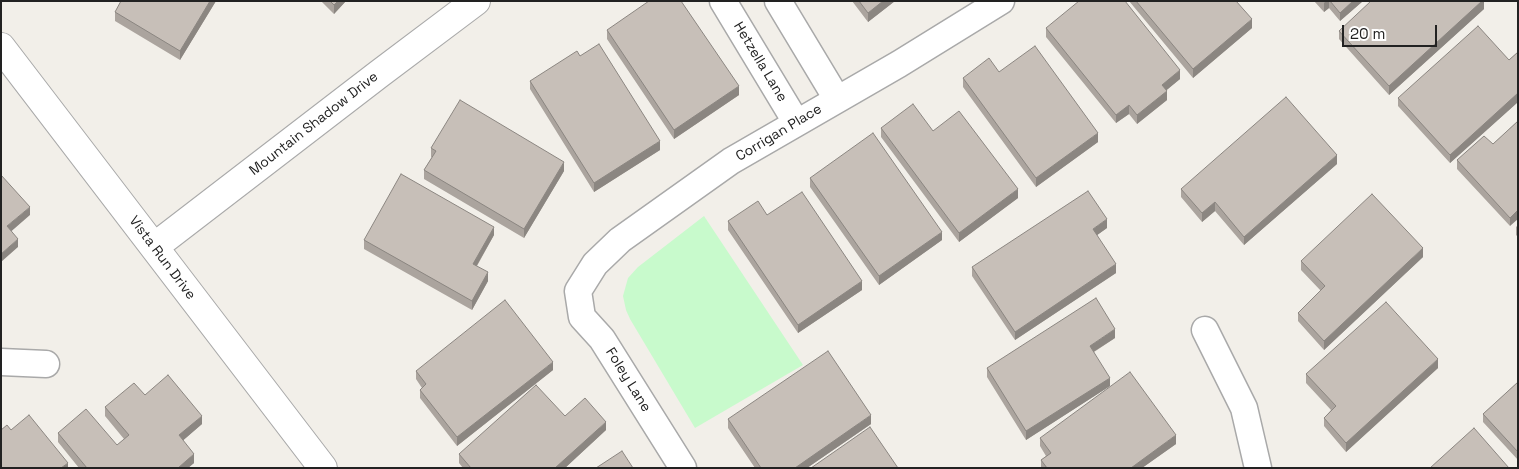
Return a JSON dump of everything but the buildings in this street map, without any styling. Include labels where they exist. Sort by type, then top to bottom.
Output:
[{"type":"street","name":"Mountain Shadow Drive","points":[[154,247],[476,1]]},
{"type":"street","name":"Hetzella Lane","points":[[723,1],[796,122]]},
{"type":"street","points":[[778,1],[836,100]]},
{"type":"street","name":"Corrigan Place","points":[[578,291],[594,264],[620,240],[731,161],[899,64],[1001,1]]},
{"type":"street","name":"Vista Run Drive","points":[[1,47],[323,468]]},
{"type":"street","name":"Foley Lane","points":[[578,291],[582,317],[602,339],[683,468]]},
{"type":"street","points":[[1205,330],[1244,408],[1258,468]]},
{"type":"street","points":[[1,362],[46,364]]},
{"type":"green space","points":[[704,216],[803,365],[695,428],[630,319],[623,296],[628,278],[638,267]]}]
